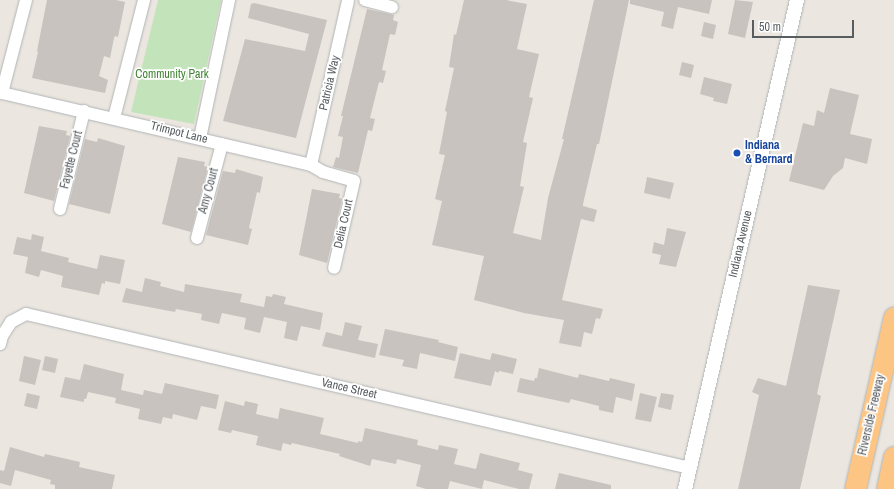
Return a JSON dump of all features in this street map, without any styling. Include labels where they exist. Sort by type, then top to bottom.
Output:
[{"type":"highway","name":"Riverside Freeway","points":[[855,489],[894,317]]},
{"type":"highway","points":[[887,489],[894,457]]},
{"type":"street","points":[[1,94],[26,0]]},
{"type":"street","points":[[114,118],[144,0]]},
{"type":"street","points":[[200,138],[228,0]]},
{"type":"street","name":"Patricia Way","points":[[311,165],[348,0]]},
{"type":"street","points":[[365,0],[392,7]]},
{"type":"street","name":"Indiana Avenue","points":[[685,489],[796,0]]},
{"type":"street","name":"Trimpot Lane","points":[[1,94],[84,111],[311,165],[323,172],[354,181]]},
{"type":"street","name":"Fayette Court","points":[[60,209],[84,111]]},
{"type":"street","name":"Amy Court","points":[[196,238],[222,144]]},
{"type":"street","name":"Delia Court","points":[[334,268],[354,181]]},
{"type":"street","name":"Vance Street","points":[[0,344],[2,336],[10,322],[26,314],[690,468]]},
{"type":"green space","name":"Community Park","points":[[158,0],[221,0],[194,124],[131,112]]},
{"type":"building","points":[[47,0],[116,0],[125,2],[118,37],[115,36],[114,38],[110,58],[104,56],[99,76],[108,80],[105,93],[32,78]]},
{"type":"building","points":[[464,0],[506,0],[527,4],[517,49],[539,54],[529,97],[533,98],[523,142],[527,143],[520,186],[524,187],[513,233],[541,240],[548,198],[564,139],[562,139],[594,0],[629,0],[599,144],[597,144],[583,204],[583,206],[597,210],[594,222],[581,219],[562,300],[603,309],[600,319],[596,318],[592,334],[584,332],[581,347],[559,343],[564,320],[524,313],[474,300],[484,256],[432,245],[442,201],[435,199],[445,155],[439,154],[447,112],[445,111],[454,68],[449,67],[454,34],[456,35]]},
{"type":"building","points":[[630,0],[712,0],[709,14],[678,7],[673,29],[661,26],[664,12],[630,4]]},
{"type":"building","points":[[735,0],[753,2],[745,38],[728,34]]},
{"type":"building","points":[[254,3],[327,20],[296,138],[223,121],[245,39],[305,51],[309,34],[248,18],[251,4]]},
{"type":"building","points":[[367,9],[394,15],[393,20],[398,22],[395,35],[390,34],[382,70],[386,71],[383,83],[379,82],[370,118],[375,119],[372,131],[368,130],[358,173],[333,167],[336,157],[339,158],[343,137],[338,136],[343,116],[341,116]]},
{"type":"building","points":[[704,22],[716,25],[713,39],[701,36]]},
{"type":"building","points":[[682,62],[694,65],[691,78],[679,75]]},
{"type":"building","points":[[704,77],[732,84],[727,104],[713,101],[714,98],[700,94]]},
{"type":"building","points":[[830,88],[859,95],[850,134],[872,139],[867,164],[845,158],[843,168],[833,176],[824,190],[789,181],[803,123],[814,126],[817,110],[824,113]]},
{"type":"building","points":[[39,126],[67,131],[66,135],[70,136],[54,201],[24,193]]},
{"type":"building","points":[[98,138],[125,146],[110,214],[69,204],[85,139],[97,142]]},
{"type":"building","points":[[178,157],[205,162],[204,166],[208,167],[191,232],[162,224]]},
{"type":"building","points":[[236,169],[263,177],[260,193],[257,192],[249,228],[252,229],[248,245],[206,235],[223,171],[235,173]]},
{"type":"building","points":[[647,177],[674,183],[670,199],[644,193]]},
{"type":"building","points":[[312,189],[340,194],[339,198],[342,199],[327,263],[299,255]]},
{"type":"building","points":[[667,228],[686,232],[676,267],[659,264],[661,255],[652,253],[654,242],[664,245]]},
{"type":"building","points":[[32,234],[44,237],[41,251],[69,258],[68,262],[97,269],[100,255],[125,260],[120,284],[105,281],[105,284],[102,283],[99,295],[61,287],[63,276],[41,270],[39,277],[25,273],[28,257],[13,254],[17,237],[31,240]]},
{"type":"building","points":[[145,278],[161,282],[160,286],[184,292],[185,284],[242,294],[240,302],[264,307],[266,296],[272,297],[273,294],[286,297],[284,304],[323,313],[320,330],[301,326],[297,341],[284,338],[287,322],[264,317],[260,333],[244,329],[246,318],[222,313],[219,324],[201,320],[202,314],[176,309],[175,312],[122,302],[126,288],[142,292]]},
{"type":"building","points":[[808,285],[840,290],[817,394],[821,396],[800,489],[738,489],[759,395],[752,392],[758,378],[786,386]]},
{"type":"building","points":[[345,322],[362,326],[358,340],[378,344],[375,358],[322,346],[326,332],[342,336]]},
{"type":"building","points":[[385,329],[439,340],[438,342],[458,347],[455,361],[420,353],[417,369],[402,366],[404,360],[379,355]]},
{"type":"building","points":[[460,353],[490,360],[492,353],[517,359],[513,374],[499,371],[498,373],[495,371],[491,386],[454,378]]},
{"type":"building","points":[[24,356],[41,360],[35,385],[19,381]]},
{"type":"building","points":[[45,356],[58,359],[55,373],[42,370]]},
{"type":"building","points":[[84,364],[124,374],[121,390],[143,395],[144,390],[162,394],[165,383],[219,395],[216,409],[201,406],[197,420],[173,414],[172,419],[163,417],[161,424],[138,419],[140,409],[115,403],[116,398],[88,392],[84,402],[60,397],[65,377],[80,380]]},
{"type":"building","points":[[539,368],[578,378],[579,374],[609,381],[610,378],[635,384],[632,401],[616,397],[613,413],[599,410],[599,406],[571,399],[569,403],[517,392],[520,378],[534,381],[535,378],[537,378]]},
{"type":"building","points":[[27,393],[40,396],[37,409],[24,406]]},
{"type":"building","points":[[640,393],[657,397],[651,422],[635,419]]},
{"type":"building","points":[[661,393],[674,395],[671,410],[658,407]]},
{"type":"building","points":[[225,401],[244,406],[245,401],[258,404],[256,414],[278,419],[280,408],[324,418],[320,434],[358,443],[358,441],[362,442],[365,428],[418,440],[417,445],[438,450],[439,445],[458,449],[454,464],[476,469],[480,453],[520,463],[518,470],[533,474],[529,489],[519,489],[484,480],[482,489],[450,481],[448,489],[426,489],[416,486],[421,465],[397,459],[396,464],[372,459],[370,466],[339,456],[340,454],[292,443],[291,445],[283,443],[281,451],[256,445],[258,436],[232,430],[231,433],[218,430]]},
{"type":"building","points":[[10,447],[44,457],[45,454],[80,462],[79,467],[115,475],[112,489],[55,489],[55,485],[50,484],[51,480],[15,470],[11,486],[0,483],[0,470],[4,471]]},
{"type":"building","points":[[559,473],[611,485],[611,489],[555,489]]},
{"type":"place","name":"Indiana & Bernard","points":[[737,153]]}]
